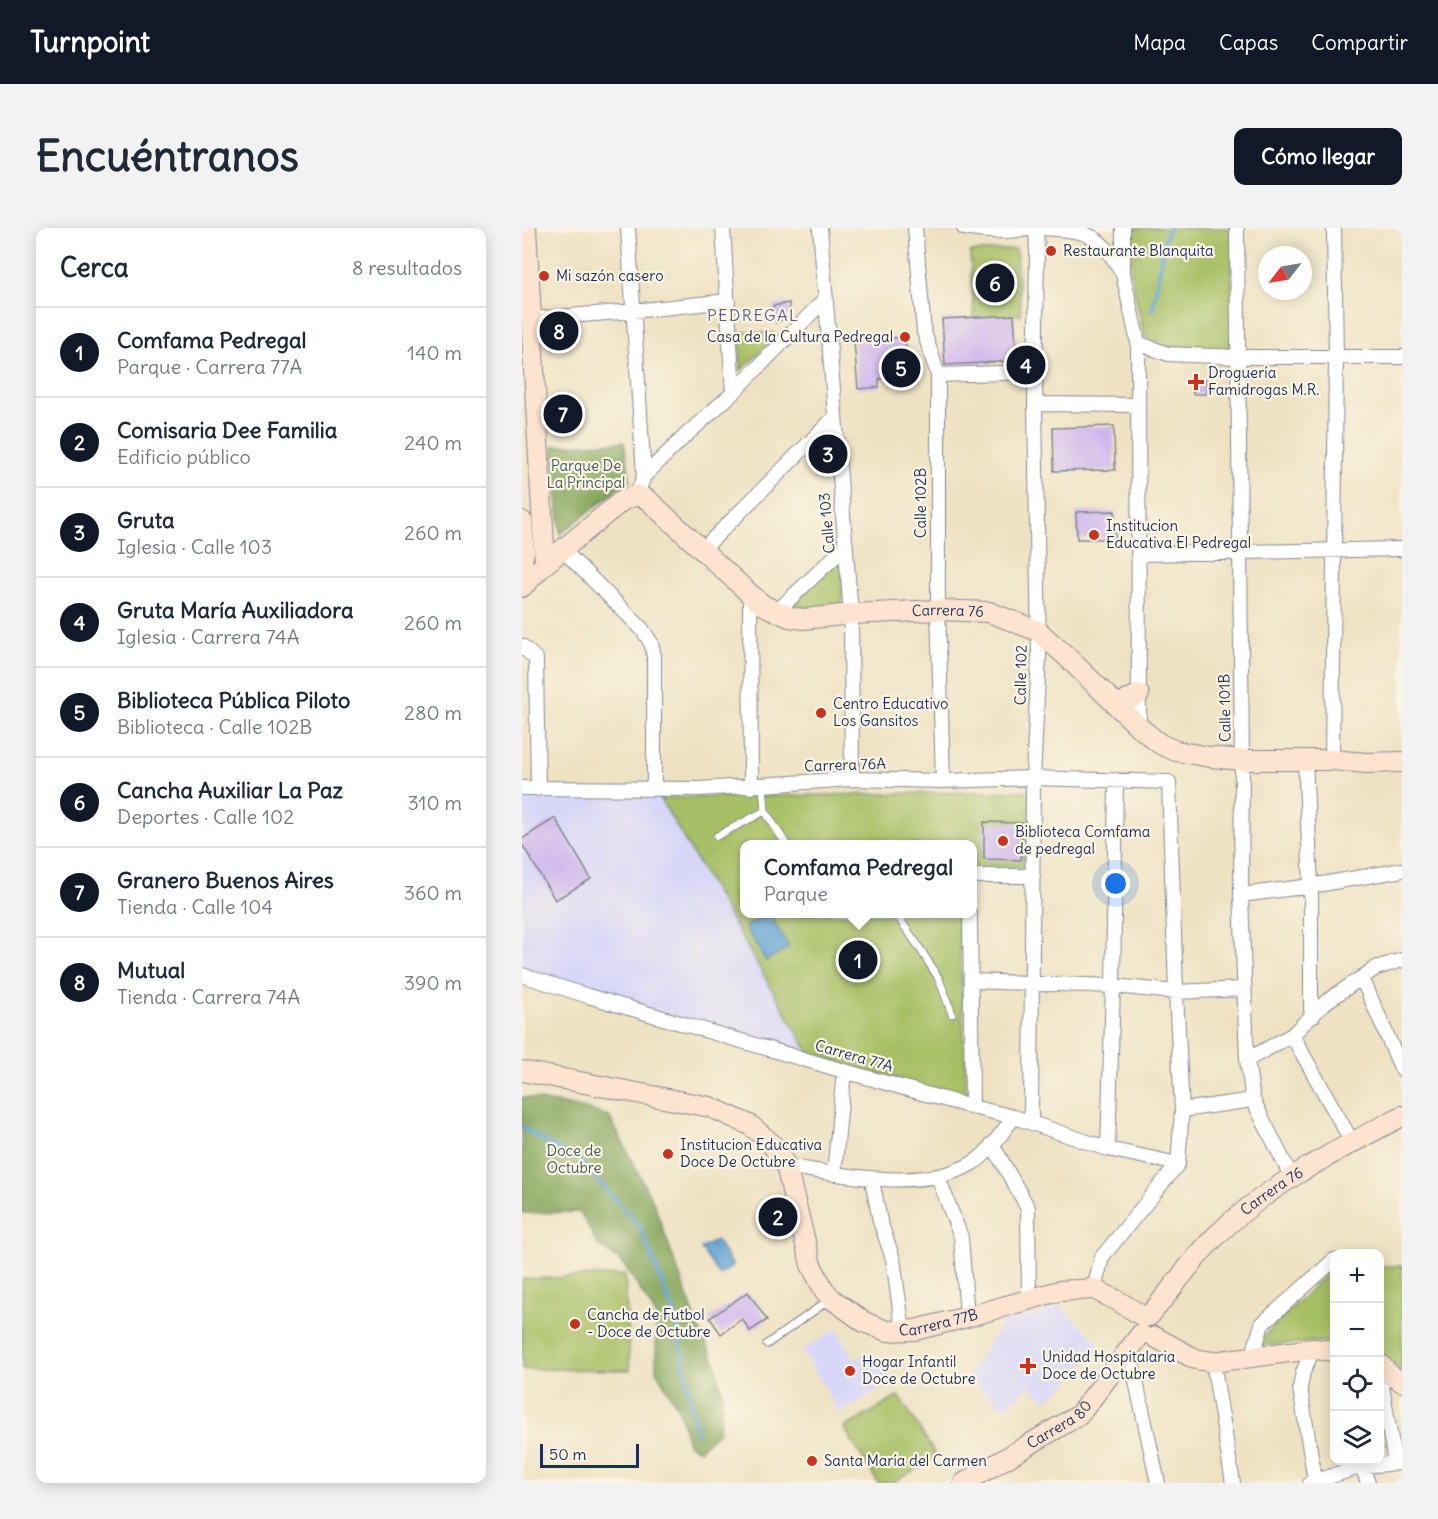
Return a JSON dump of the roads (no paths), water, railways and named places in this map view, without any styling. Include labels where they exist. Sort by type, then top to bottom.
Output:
[{"type":"street","points":[[526,228],[545,564]]},
{"type":"street","points":[[522,587],[545,564],[623,500],[637,495],[644,476],[628,228]]},
{"type":"street","points":[[723,228],[733,393]]},
{"type":"street","name":"Calle 103","points":[[820,228],[851,614],[852,779]]},
{"type":"street","name":"Calle 102B","points":[[915,228],[924,332],[938,375],[938,610],[943,781]]},
{"type":"street","points":[[964,228],[981,232],[1009,232],[1035,228]]},
{"type":"street","name":"Calle 102","points":[[1031,1122],[1033,778],[1040,591],[1035,404],[1037,251],[1035,228]]},
{"type":"street","points":[[1041,228],[1077,231],[1096,239],[1110,251],[1124,274]]},
{"type":"street","points":[[1123,228],[1124,274],[1138,343],[1139,727]]},
{"type":"street","name":"Calle 101B","points":[[1237,228],[1242,760],[1241,895],[1247,1060],[1253,1100],[1292,1178]]},
{"type":"street","points":[[1332,760],[1336,357],[1334,228]]},
{"type":"street","points":[[644,476],[733,393],[826,298]]},
{"type":"street","points":[[531,319],[728,301]]},
{"type":"street","points":[[1138,343],[1168,354],[1238,357],[1402,357]]},
{"type":"street","points":[[938,375],[1035,372]]},
{"type":"street","points":[[1035,404],[1137,405]]},
{"type":"street","points":[[702,550],[835,417]]},
{"type":"street","name":"Carrera 76","points":[[637,495],[648,500],[750,594],[776,612],[804,619],[851,614],[938,610],[988,612],[1038,631],[1139,727],[1160,744],[1176,751],[1242,760],[1402,762]]},
{"type":"street","points":[[522,521],[524,551],[522,562]]},
{"type":"street","points":[[776,612],[846,546]]},
{"type":"street","points":[[1138,554],[1402,549]]},
{"type":"street","points":[[563,550],[642,629],[651,643],[654,656],[654,788]]},
{"type":"street","points":[[750,594],[757,786]]},
{"type":"street","points":[[522,646],[536,659],[538,789]]},
{"type":"street","points":[[1112,700],[1119,705],[1139,694]]},
{"type":"street","points":[[1305,760],[1311,886],[1311,1009],[1313,1016]]},
{"type":"street","name":"Carrera 76A","points":[[522,788],[757,786],[852,779],[943,781],[1033,778],[1169,782],[1176,992]]},
{"type":"street","points":[[1108,1149],[1116,780]]},
{"type":"street","points":[[1241,895],[1311,886],[1402,870]]},
{"type":"street","points":[[977,876],[1033,876]]},
{"type":"street","points":[[970,918],[972,1107]]},
{"type":"street","points":[[1247,1060],[1292,1035],[1327,1001],[1376,968],[1402,960]]},
{"type":"street","name":"Carrera 77A","points":[[522,975],[844,1071],[1031,1122],[1108,1149],[1178,1164]]},
{"type":"street","points":[[1362,978],[1402,1070]]},
{"type":"street","points":[[972,981],[1113,986],[1176,992],[1243,989]]},
{"type":"street","points":[[1094,1289],[1102,1257],[1178,1164],[1182,1110],[1176,992]]},
{"type":"street","points":[[1292,1035],[1352,1142]]},
{"type":"street","name":"Carrera 77B","points":[[522,1071],[710,1107],[750,1125],[771,1143],[786,1166],[811,1264],[818,1279],[832,1299],[864,1322],[887,1331],[903,1331],[967,1317],[1059,1291],[1094,1289],[1118,1301],[1145,1331]]},
{"type":"street","points":[[834,1174],[844,1071]]},
{"type":"street","points":[[1182,1110],[1253,1100]]},
{"type":"street","name":"Carrera 76","points":[[1145,1331],[1165,1298],[1216,1235],[1247,1209],[1292,1178],[1352,1142],[1402,1116]]},
{"type":"street","points":[[786,1166],[872,1180],[938,1177],[973,1164],[1014,1117]]},
{"type":"street","points":[[992,1144],[1028,1208],[1029,1300]]},
{"type":"street","points":[[938,1177],[961,1237],[967,1317]]},
{"type":"street","points":[[872,1180],[880,1221],[893,1260],[903,1331]]},
{"type":"street","points":[[1252,1358],[1262,1324],[1330,1264]]},
{"type":"street","points":[[1145,1331],[1195,1359],[1213,1362],[1313,1349],[1330,1351]]},
{"type":"street","points":[[1145,1331],[1158,1483]]},
{"type":"street","name":"Carrera 80","points":[[964,1483],[1079,1415],[1145,1331]]},
{"type":"street","points":[[1313,1349],[1303,1372],[1300,1388],[1313,1482],[1362,1466],[1398,1463],[1384,1397]]},
{"type":"street","points":[[1213,1362],[1233,1483]]},
{"type":"street","points":[[1384,1368],[1402,1382]]},
{"type":"street","points":[[1362,1466],[1368,1483]]},
{"type":"lane","points":[[757,786],[765,811],[783,840]]},
{"type":"lane","points":[[717,836],[765,811]]},
{"type":"lane","points":[[899,918],[939,980],[952,1014]]},
{"type":"lane","points":[[767,1344],[832,1299]]},
{"type":"water","points":[[760,918],[771,918],[789,947],[766,961],[745,927]]},
{"type":"water","points":[[716,1240],[733,1266],[719,1275],[701,1249]]},
{"type":"waterway","points":[[1152,311],[1166,234],[1170,228]]},
{"type":"waterway","points":[[522,1127],[580,1161],[639,1225],[676,1318],[697,1434]]},
{"type":"place","name":"Restaurante Blanquita","points":[[1051,251]]},
{"type":"place","name":"Mi sazón casero","points":[[544,276]]},
{"type":"place","name":"Cancha Auxiliar La Paz","points":[[995,283]]},
{"type":"place","name":"Mutual","points":[[559,331]]},
{"type":"place","name":"Casa de la Cultura Pedregal","points":[[905,337]]},
{"type":"place","name":"Gruta María Auxiliadora","points":[[1026,365]]},
{"type":"place","name":"Biblioteca Pública Piloto","points":[[901,368]]},
{"type":"place","name":"Droguería Famidrogas M.R.","points":[[1196,382]]},
{"type":"place","name":"Granero Buenos Aires","points":[[563,414]]},
{"type":"place","name":"Gruta","points":[[828,454]]},
{"type":"place","name":"Institucion Educativa El Pedregal","points":[[1094,535]]},
{"type":"place","name":"Centro Educativo Los Gansitos","points":[[821,713]]},
{"type":"place","name":"Biblioteca Comfama de pedregal","points":[[1003,841]]},
{"type":"place","name":"Comfama Pedregal","points":[[858,960]]},
{"type":"place","name":"Institucion Educativa Doce De Octubre","points":[[668,1154]]},
{"type":"place","name":"Comisaria Dee Familia","points":[[778,1217]]},
{"type":"place","name":"Cancha de Futbol - Doce de Octubre","points":[[575,1324]]},
{"type":"place","name":"Unidad Hospitalaria Doce de Octubre","points":[[1028,1366]]},
{"type":"place","name":"Hogar Infantil Doce de Octubre","points":[[850,1371]]},
{"type":"place","name":"Santa María del Carmen","points":[[812,1461]]},
{"type":"district","name":"PEDREGAL","points":[[753,315]]},
{"type":"park label","name":"Parque De La Principal","points":[[586,474]]},
{"type":"park label","name":"Doce de Octubre","points":[[574,1160]]}]
